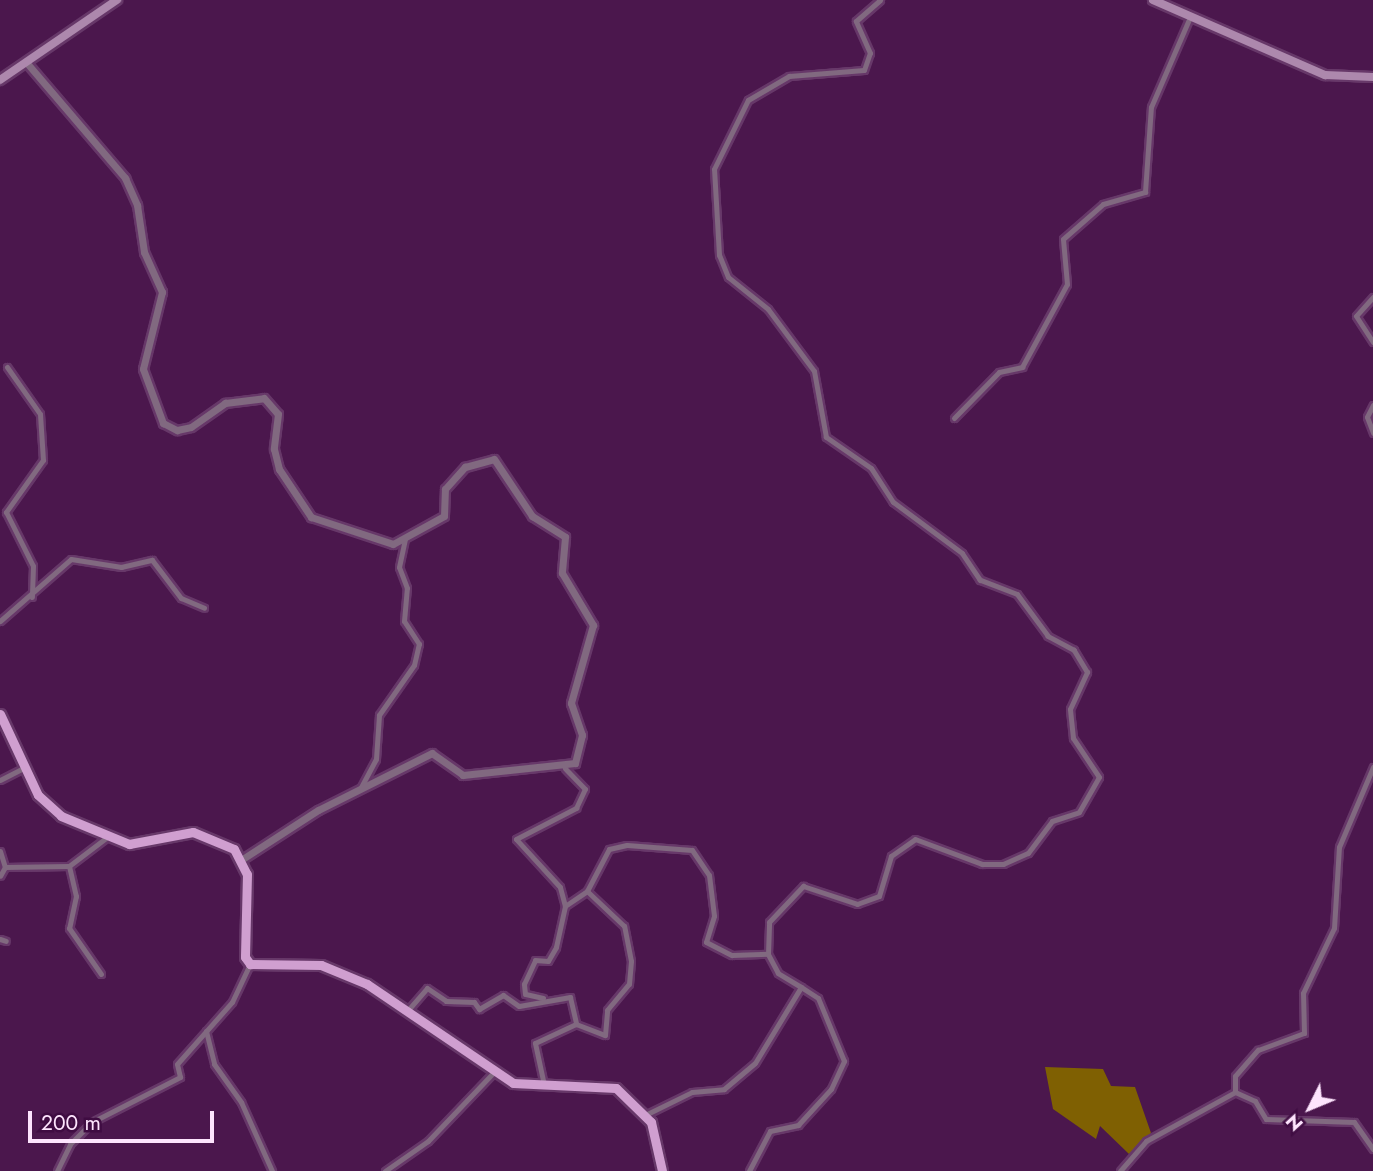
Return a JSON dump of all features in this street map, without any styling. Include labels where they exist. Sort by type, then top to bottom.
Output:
[{"type":"main road","points":[[0,78],[117,0]]},
{"type":"main road","points":[[1153,0],[1189,19],[1325,75],[1373,77]]},
{"type":"main road","points":[[0,715],[25,766],[54,811],[107,837],[141,844],[193,832],[214,836],[243,858],[250,964],[321,965],[408,1010],[492,1074],[544,1085],[608,1086],[645,1115],[662,1171]]},
{"type":"street","points":[[749,1171],[770,1131],[798,1125],[831,1089],[844,1061],[818,998],[778,973],[768,954],[769,922],[803,886],[857,904],[879,896],[891,856],[915,839],[982,864],[1003,864],[1027,853],[1052,821],[1079,812],[1099,777],[1073,738],[1070,722],[1087,672],[1082,662],[1048,636],[1017,594],[984,583],[962,553],[893,502],[871,468],[826,437],[814,370],[768,309],[728,277],[719,255],[714,169],[748,100],[789,76],[864,70],[870,53],[855,27],[880,0]]},
{"type":"street","points":[[954,418],[999,372],[1022,367],[1067,284],[1063,239],[1103,204],[1144,192],[1151,107],[1189,19]]},
{"type":"street","points":[[26,62],[125,178],[137,205],[144,252],[162,292],[143,369],[163,423],[177,430],[191,427],[225,403],[264,398],[278,414],[274,449],[279,469],[311,517],[378,541],[405,538],[443,516],[444,489],[465,467],[494,459],[532,516],[565,537],[562,573],[593,625],[571,703],[582,756],[565,768],[509,765],[463,775],[432,753],[359,792],[318,810],[243,858]]},
{"type":"street","points":[[1373,297],[1356,316],[1373,342]]},
{"type":"street","points":[[7,367],[40,414],[43,460],[6,512],[33,566],[32,597]]},
{"type":"street","points":[[1373,405],[1367,417],[1373,433]]},
{"type":"street","points":[[359,792],[360,780],[376,759],[379,715],[414,665],[419,644],[404,621],[407,588],[399,568],[405,538]]},
{"type":"street","points":[[0,621],[32,597],[65,560],[121,567],[148,559],[181,598],[204,608]]},
{"type":"street","points":[[0,780],[25,766]]},
{"type":"street","points":[[1235,1092],[1235,1076],[1258,1050],[1304,1032],[1303,993],[1334,928],[1339,847],[1373,767]]},
{"type":"street","points":[[543,998],[525,993],[524,984],[535,960],[548,961],[556,947],[565,906],[560,887],[516,839],[576,808],[585,789],[565,768]]},
{"type":"street","points":[[5,867],[69,866],[107,837]]},
{"type":"street","points":[[565,906],[587,891],[608,849],[687,846],[709,875],[714,916],[706,942],[732,955],[768,954]]},
{"type":"street","points":[[0,851],[5,867],[0,876]]},
{"type":"street","points":[[69,866],[76,896],[69,928],[101,974]]},
{"type":"street","points":[[544,1085],[535,1043],[576,1024],[605,1035],[607,1010],[625,991],[631,971],[624,926],[587,891]]},
{"type":"street","points":[[57,1171],[70,1144],[92,1122],[180,1077],[177,1064],[232,1002],[250,964]]},
{"type":"street","points":[[645,1115],[734,1080],[755,1063],[801,986]]},
{"type":"street","points":[[408,1010],[427,988],[446,1001],[474,1002],[479,1009],[503,995],[519,1006],[543,998],[570,996],[576,1024]]},
{"type":"street","points":[[206,1031],[214,1064],[242,1102],[272,1171]]},
{"type":"street","points":[[385,1171],[428,1141],[492,1074]]},
{"type":"street","points":[[1235,1092],[1255,1101],[1266,1119],[1354,1122],[1373,1149]]},
{"type":"street","points":[[1120,1171],[1146,1141],[1235,1092]]},
{"type":"shaded area","points":[[1045,1067],[1103,1069],[1111,1086],[1135,1087],[1151,1133],[1129,1154],[1100,1126],[1096,1139],[1053,1109]]}]
